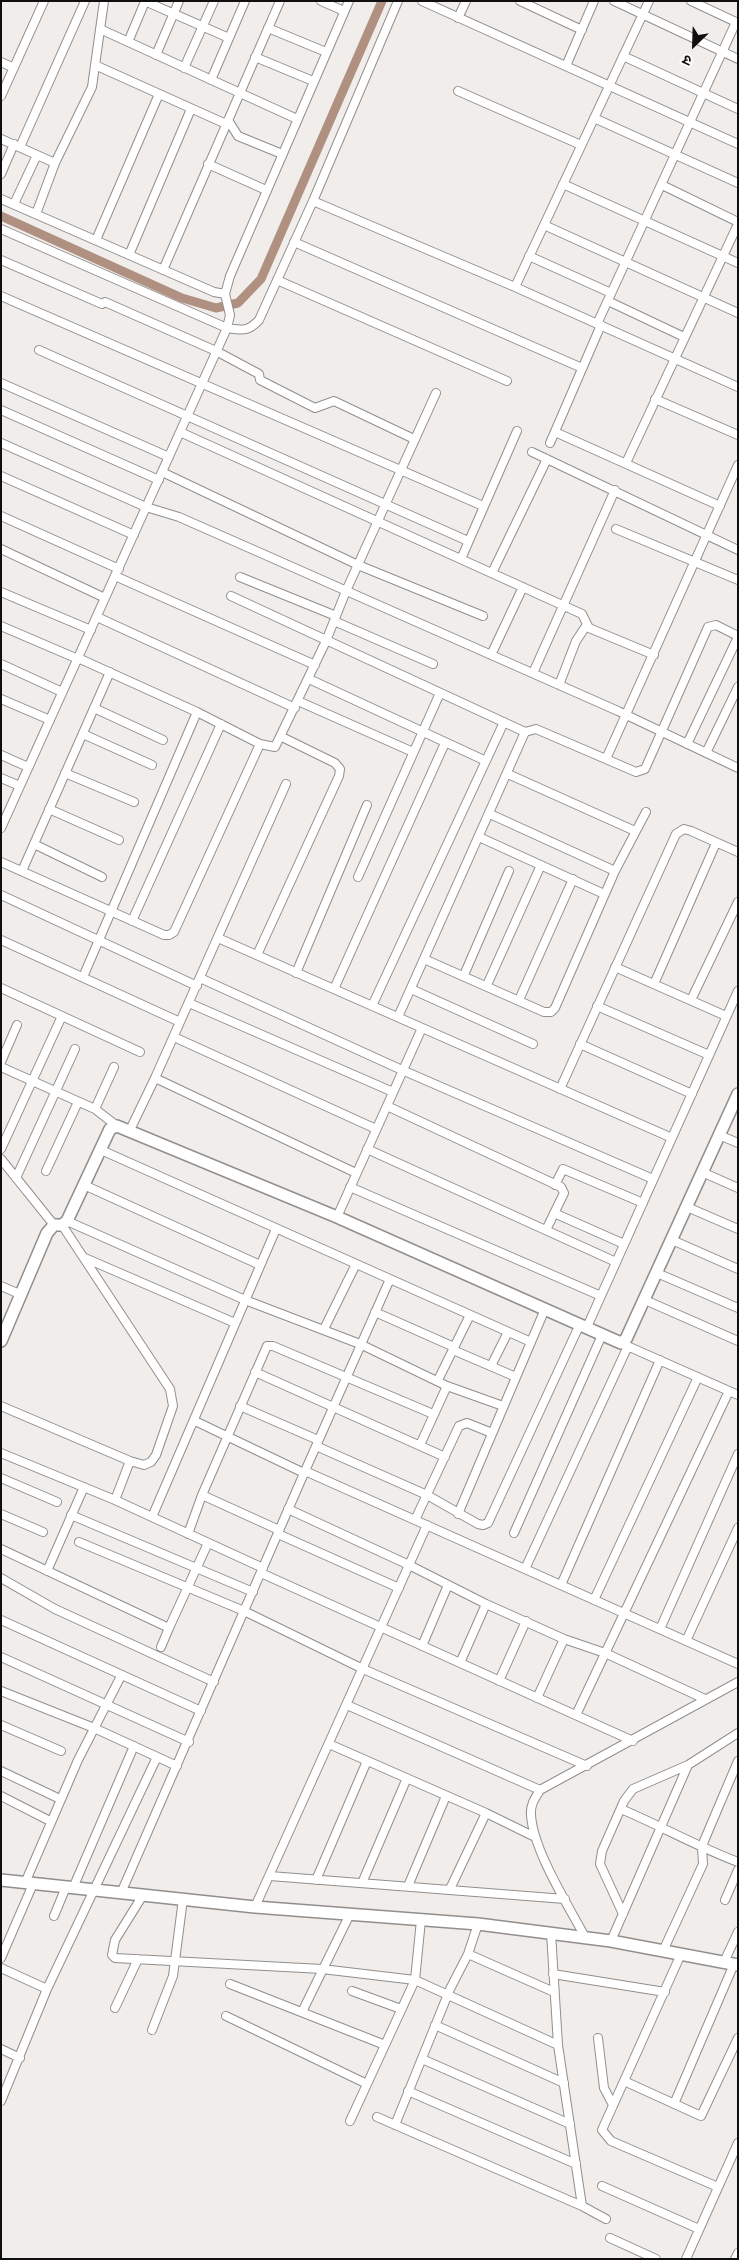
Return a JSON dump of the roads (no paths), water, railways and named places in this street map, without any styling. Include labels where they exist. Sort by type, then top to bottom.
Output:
[{"type":"street","points":[[1,96],[44,1]]},
{"type":"street","points":[[1,174],[17,146],[85,1]]},
{"type":"street","points":[[36,214],[55,163],[92,87],[104,1]]},
{"type":"street","points":[[156,55],[180,1]]},
{"type":"street","points":[[184,68],[214,1]]},
{"type":"street","points":[[211,80],[246,1]]},
{"type":"street","points":[[163,270],[280,1]]},
{"type":"street","points":[[321,1],[344,11]]},
{"type":"street","points":[[1,828],[226,328],[230,315],[225,296],[230,276],[349,1]]},
{"type":"street","points":[[1,230],[226,328],[245,331],[251,328],[259,320],[313,201],[398,1]]},
{"type":"street","points":[[422,1],[738,144]]},
{"type":"street","points":[[458,18],[466,1]]},
{"type":"street","points":[[520,1],[582,30]]},
{"type":"street","points":[[566,66],[594,1]]},
{"type":"street","points":[[614,1],[738,59]]},
{"type":"street","points":[[514,287],[649,1]]},
{"type":"street","points":[[550,443],[611,293],[737,22],[691,1]]},
{"type":"street","points":[[128,42],[145,2],[230,38]]},
{"type":"street","points":[[268,28],[326,52]]},
{"type":"street","points":[[100,29],[297,119]]},
{"type":"street","points":[[623,56],[738,109]]},
{"type":"street","points":[[255,57],[313,82]]},
{"type":"street","points":[[1,62],[14,68]]},
{"type":"street","points":[[95,66],[191,109],[227,122],[238,136],[282,154]]},
{"type":"street","points":[[458,91],[581,145]]},
{"type":"street","points":[[96,240],[159,94]]},
{"type":"street","points":[[129,255],[191,109]]},
{"type":"street","points":[[594,118],[738,183]]},
{"type":"street","points":[[1,139],[55,163]]},
{"type":"street","points":[[14,204],[37,155]]},
{"type":"street","points":[[208,164],[266,190]]},
{"type":"street","points":[[563,184],[738,263]]},
{"type":"street","points":[[626,463],[738,223],[662,185]]},
{"type":"street","points":[[1,199],[225,296]]},
{"type":"street","points":[[313,201],[514,287],[738,387]]},
{"type":"street","points":[[544,225],[738,313]]},
{"type":"street","points":[[294,242],[582,368]]},
{"type":"street","points":[[529,256],[611,293]]},
{"type":"street","points":[[1,260],[102,304],[105,302],[216,351],[260,374],[260,380],[315,408],[330,400],[334,401],[414,440]]},
{"type":"street","points":[[277,280],[507,381]]},
{"type":"street","points":[[1,296],[483,506]]},
{"type":"street","points":[[608,302],[684,337]]},
{"type":"street","points":[[39,350],[468,541]]},
{"type":"street","points":[[1,383],[169,457]]},
{"type":"street","points":[[1,626],[110,672],[197,712],[260,744],[275,748],[297,705],[358,564],[436,393]]},
{"type":"street","points":[[656,399],[738,434]]},
{"type":"street","points":[[1,410],[161,476],[358,564],[482,616]]},
{"type":"street","points":[[461,559],[517,431]]},
{"type":"street","points":[[180,432],[584,616],[586,626],[576,641],[559,685]]},
{"type":"street","points":[[555,432],[720,506]]},
{"type":"street","points":[[1,443],[146,507],[179,517],[627,715],[706,753],[737,765]]},
{"type":"street","points":[[532,452],[738,550]]},
{"type":"street","points":[[492,573],[547,459]]},
{"type":"street","points":[[606,759],[738,466]]},
{"type":"street","points":[[1,476],[134,535]]},
{"type":"street","points":[[533,673],[615,490]]},
{"type":"street","points":[[1,516],[315,665]]},
{"type":"street","points":[[616,529],[738,580]]},
{"type":"street","points":[[1,549],[105,598]]},
{"type":"street","points":[[240,577],[335,618],[433,664]]},
{"type":"street","points":[[491,655],[523,587]]},
{"type":"street","points":[[1,592],[91,630]]},
{"type":"street","points":[[231,596],[525,732],[536,729],[636,772],[642,772],[662,732],[708,627],[716,625],[738,637],[687,744]]},
{"type":"street","points":[[97,616],[297,705],[413,752]]},
{"type":"street","points":[[586,626],[654,655]]},
{"type":"street","points":[[1,664],[62,692]]},
{"type":"street","points":[[22,871],[110,672]]},
{"type":"street","points":[[308,679],[486,762]]},
{"type":"street","points":[[706,753],[738,687]]},
{"type":"street","points":[[358,877],[440,693]]},
{"type":"street","points":[[1,699],[50,720]]},
{"type":"street","points":[[94,708],[163,740]]},
{"type":"street","points":[[83,977],[197,712]]},
{"type":"street","points":[[372,1006],[504,722]]},
{"type":"street","points":[[132,920],[221,724]]},
{"type":"street","points":[[398,1017],[508,774],[525,732]]},
{"type":"street","points":[[82,734],[152,765]]},
{"type":"street","points":[[257,955],[339,776],[340,769],[335,763],[282,737]]},
{"type":"street","points":[[334,989],[445,743]]},
{"type":"street","points":[[1,862],[112,910],[164,935],[169,935],[174,932],[260,744]]},
{"type":"street","points":[[1,755],[28,767]]},
{"type":"street","points":[[65,773],[134,802]]},
{"type":"street","points":[[508,774],[634,831]]},
{"type":"street","points":[[1,778],[20,786]]},
{"type":"street","points":[[130,1130],[174,1037],[286,784]]},
{"type":"street","points":[[296,973],[367,805]]},
{"type":"street","points":[[49,809],[119,840]]},
{"type":"street","points":[[424,959],[488,985],[544,1012],[551,1012],[555,1008],[604,894],[634,831],[646,812]]},
{"type":"street","points":[[490,814],[615,871]]},
{"type":"street","points":[[560,1089],[676,834],[684,829],[738,852]]},
{"type":"street","points":[[479,837],[604,894]]},
{"type":"street","points":[[654,984],[716,843]]},
{"type":"street","points":[[34,844],[102,877]]},
{"type":"street","points":[[488,985],[541,865]]},
{"type":"street","points":[[464,975],[510,872]]},
{"type":"street","points":[[519,1000],[573,880]]},
{"type":"street","points":[[1,895],[99,939],[196,986]]},
{"type":"street","points":[[691,1000],[738,902]]},
{"type":"street","points":[[218,938],[672,1138]]},
{"type":"street","points":[[1,940],[180,1022]]},
{"type":"street","points":[[615,967],[726,1016]]},
{"type":"street","points":[[200,978],[402,1070],[653,1179]]},
{"type":"street","points":[[1,988],[140,1052]]},
{"type":"street","points":[[410,989],[533,1044]]},
{"type":"street","points":[[240,1406],[427,1495],[478,1524],[488,1523],[583,1326],[601,1296],[738,991]]},
{"type":"street","points":[[189,1002],[393,1092]]},
{"type":"street","points":[[597,1006],[709,1056]]},
{"type":"street","points":[[1,1149],[62,1016]]},
{"type":"street","points":[[1,1062],[17,1025]]},
{"type":"street","points":[[337,1216],[422,1028]]},
{"type":"street","points":[[174,1037],[376,1128]]},
{"type":"street","points":[[580,1044],[692,1094]]},
{"type":"street","points":[[16,1178],[75,1049]]},
{"type":"street","points":[[95,1109],[114,1066]]},
{"type":"street","points":[[1,1067],[95,1109],[117,1126],[337,1216],[738,1395]]},
{"type":"street","points":[[155,1078],[356,1173]]},
{"type":"street","points":[[525,1569],[626,1339],[738,1095]]},
{"type":"street","points":[[46,1171],[78,1102]]},
{"type":"street","points":[[387,1106],[562,1187],[564,1193],[546,1230]]},
{"type":"street","points":[[3,1334],[22,1295],[47,1233],[61,1224],[84,1185],[110,1130],[117,1126]]},
{"type":"street","points":[[719,1135],[738,1143]]},
{"type":"street","points":[[368,1148],[616,1262]]},
{"type":"street","points":[[100,1150],[531,1342]]},
{"type":"street","points":[[1,1159],[16,1178],[61,1224],[170,1389],[173,1398],[156,1455],[151,1462],[144,1464],[130,1461],[1,1406]]},
{"type":"street","points":[[555,1185],[563,1169],[642,1203]]},
{"type":"street","points":[[702,1172],[738,1188]]},
{"type":"street","points":[[84,1185],[260,1265]]},
{"type":"street","points":[[350,1187],[601,1296]]},
{"type":"street","points":[[687,1207],[738,1229]]},
{"type":"street","points":[[554,1213],[624,1244]]},
{"type":"street","points":[[61,1224],[245,1300],[324,1329],[438,1380],[447,1386],[503,1406]]},
{"type":"street","points":[[152,1517],[195,1421],[205,1389],[276,1228]]},
{"type":"street","points":[[672,1240],[738,1269]]},
{"type":"street","points":[[84,1258],[234,1323]]},
{"type":"street","points":[[324,1329],[356,1264]]},
{"type":"street","points":[[657,1272],[738,1308]]},
{"type":"street","points":[[121,1893],[390,1278]]},
{"type":"street","points":[[1,1286],[22,1295]]},
{"type":"street","points":[[645,1300],[738,1341]]},
{"type":"street","points":[[458,1514],[545,1309]]},
{"type":"street","points":[[375,1312],[516,1377]]},
{"type":"street","points":[[438,1380],[470,1315]]},
{"type":"street","points":[[490,1366],[508,1332]]},
{"type":"street","points":[[514,1533],[602,1335]]},
{"type":"street","points":[[188,1534],[202,1495],[264,1349],[270,1345],[433,1414]]},
{"type":"street","points":[[561,1585],[660,1360]]},
{"type":"street","points":[[255,1372],[445,1457]]},
{"type":"street","points":[[594,1600],[698,1377]]},
{"type":"street","points":[[420,1445],[447,1386]]},
{"type":"street","points":[[576,1715],[729,1391]]},
{"type":"street","points":[[195,1421],[226,1438],[427,1525],[738,1664]]},
{"type":"street","points":[[415,1520],[459,1426],[462,1423],[492,1433]]},
{"type":"street","points":[[1,1452],[115,1500],[208,1543],[381,1628],[633,1741]]},
{"type":"street","points":[[660,1629],[738,1454]]},
{"type":"street","points":[[115,1500],[130,1461]]},
{"type":"street","points":[[1,1478],[57,1502]]},
{"type":"street","points":[[46,1571],[84,1487]]},
{"type":"street","points":[[202,1495],[399,1588]]},
{"type":"street","points":[[288,1509],[409,1565],[486,1604],[564,1638],[605,1653],[705,1699]]},
{"type":"street","points":[[1,1514],[43,1532]]},
{"type":"street","points":[[71,1515],[253,1592]]},
{"type":"street","points":[[256,1907],[427,1525]]},
{"type":"street","points":[[686,1641],[738,1528]]},
{"type":"street","points":[[78,1542],[244,1611],[363,1669],[587,1766]]},
{"type":"street","points":[[160,1647],[208,1543]]},
{"type":"street","points":[[1,1549],[169,1628]]},
{"type":"street","points":[[1,1578],[55,1609],[214,1682]]},
{"type":"street","points":[[422,1646],[448,1585]]},
{"type":"street","points":[[460,1663],[486,1604]]},
{"type":"street","points":[[1,1620],[201,1711]]},
{"type":"street","points":[[499,1680],[526,1621]]},
{"type":"street","points":[[538,1698],[564,1638]]},
{"type":"street","points":[[1,1656],[188,1742]]},
{"type":"street","points":[[1,1958],[50,1821],[121,1676]]},
{"type":"street","points":[[585,1937],[535,1837],[531,1814],[533,1801],[540,1790],[633,1741],[738,1682]]},
{"type":"street","points":[[1,1690],[94,1728],[177,1766]]},
{"type":"street","points":[[347,1705],[540,1790]]},
{"type":"street","points":[[1,1725],[61,1752]]},
{"type":"street","points":[[622,1914],[600,1864],[602,1851],[628,1794],[633,1789],[688,1765],[738,1733]]},
{"type":"street","points":[[329,1744],[486,1813],[535,1837]]},
{"type":"street","points":[[54,1916],[134,1746]]},
{"type":"street","points":[[1,2101],[20,2058],[46,1989],[157,1757]]},
{"type":"street","points":[[316,1880],[367,1761]]},
{"type":"street","points":[[663,1951],[703,1864],[702,1848],[738,1761]]},
{"type":"street","points":[[611,1941],[688,1765]]},
{"type":"street","points":[[1,1771],[60,1798]]},
{"type":"street","points":[[362,1883],[407,1778]]},
{"type":"street","points":[[1,1796],[50,1821]]},
{"type":"street","points":[[408,1886],[446,1796]]},
{"type":"street","points":[[621,1809],[661,1826],[702,1848],[738,1862]]},
{"type":"street","points":[[450,1890],[486,1813]]},
{"type":"street","points":[[725,1900],[738,1870]]},
{"type":"street","points":[[270,1876],[565,1900]]},
{"type":"street","points":[[1,1880],[256,1907],[478,1924],[611,1941],[732,1964]]},
{"type":"street","points":[[143,1895],[112,1949],[112,1955],[115,1958],[322,1969],[415,1980],[558,2045]]},
{"type":"street","points":[[152,2030],[173,1976],[183,1899]]},
{"type":"street","points":[[302,2012],[350,1914]]},
{"type":"street","points":[[350,2121],[415,1980],[421,1920]]},
{"type":"street","points":[[395,2125],[435,2025],[468,1954],[478,1924]]},
{"type":"street","points":[[674,2104],[732,1964],[738,1932]]},
{"type":"street","points":[[551,1933],[558,2045],[582,2206]]},
{"type":"street","points":[[468,1954],[554,1992]]},
{"type":"street","points":[[681,1954],[602,2130],[606,2137],[718,2187]]},
{"type":"street","points":[[115,2008],[138,1959]]},
{"type":"street","points":[[1,1968],[46,1989]]},
{"type":"street","points":[[554,1974],[665,1992]]},
{"type":"street","points":[[230,1984],[385,2045]]},
{"type":"street","points":[[352,1991],[401,2009]]},
{"type":"street","points":[[226,2016],[367,2084]]},
{"type":"street","points":[[435,2025],[564,2083]]},
{"type":"street","points":[[598,2038],[604,2088],[613,2105]]},
{"type":"street","points":[[624,2081],[696,2116],[701,2116],[738,2038]]},
{"type":"street","points":[[1,2049],[20,2058]]},
{"type":"street","points":[[422,2058],[570,2124]]},
{"type":"street","points":[[408,2091],[576,2164]]},
{"type":"street","points":[[377,2117],[582,2206],[606,2219]]},
{"type":"street","points":[[686,2259],[738,2143]]},
{"type":"street","points":[[602,2186],[699,2229]]},
{"type":"street","points":[[610,2238],[656,2259]]},
{"type":"street","points":[[735,2259],[738,2252]]},
{"type":"waterway","points":[[1,216],[182,298],[216,308],[238,303],[261,279],[382,1]]}]
